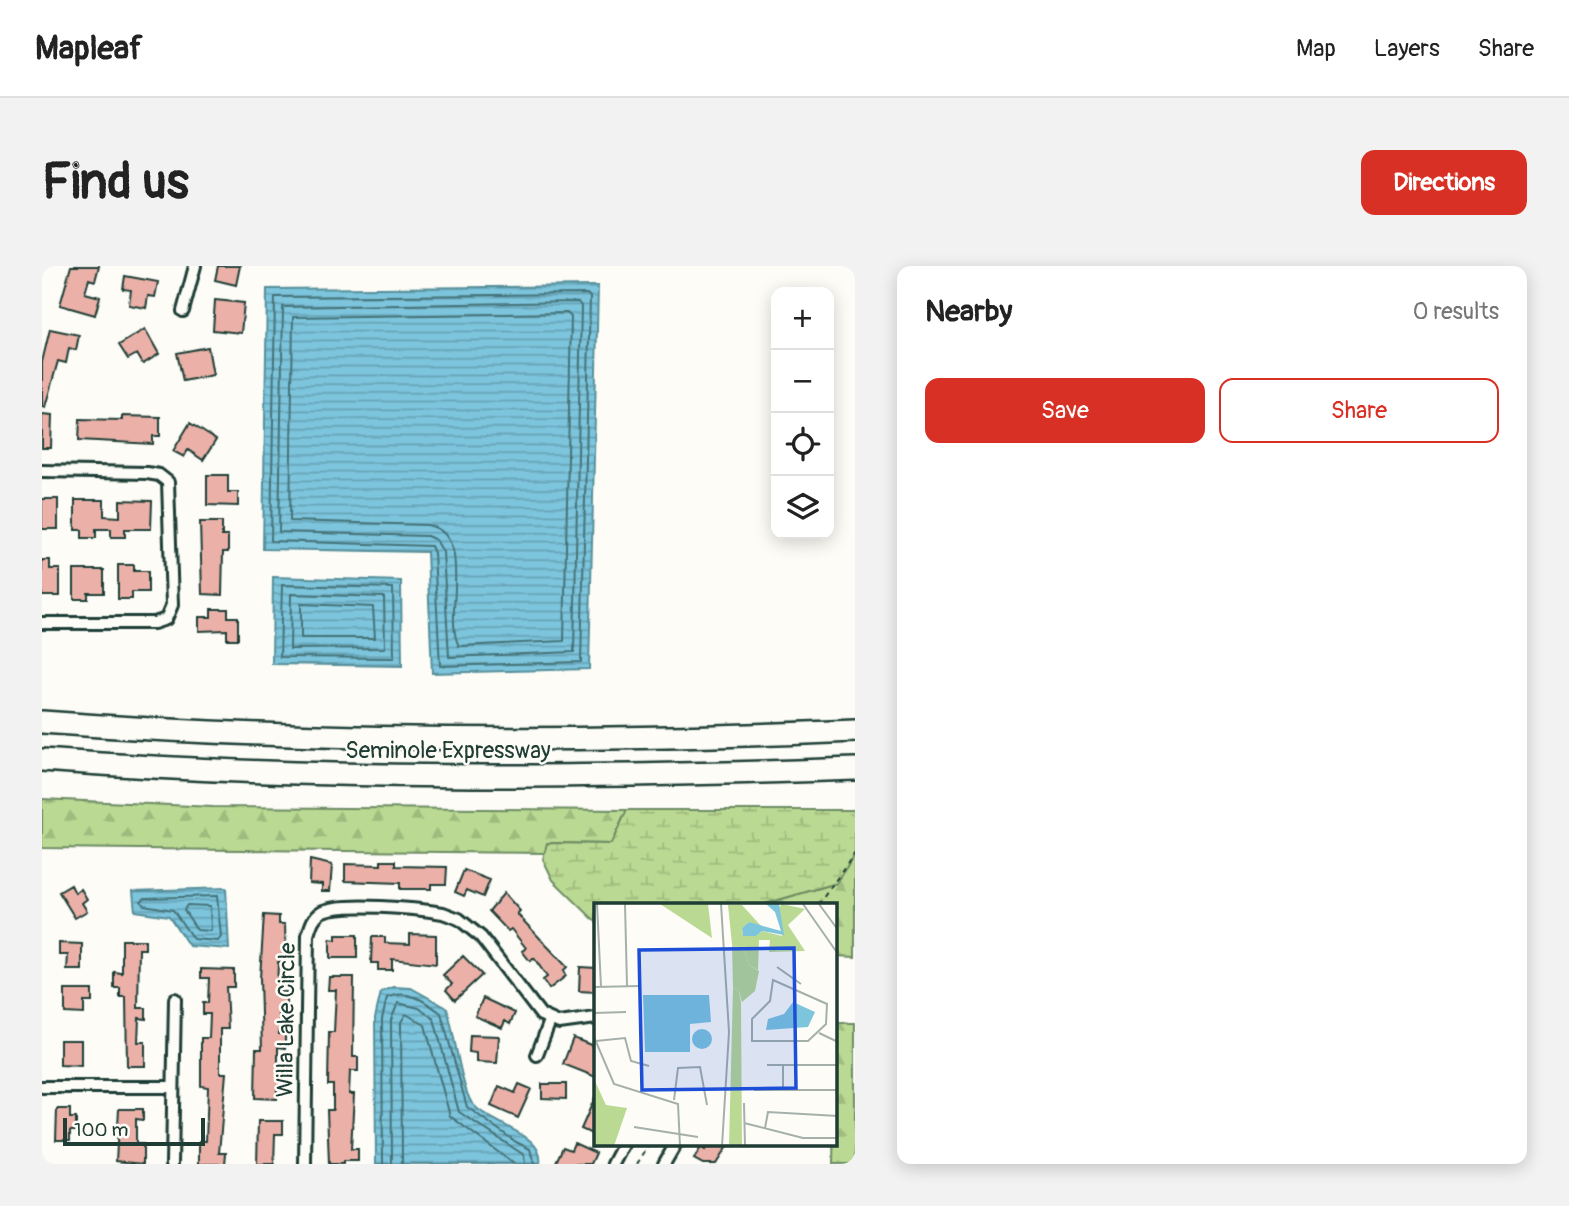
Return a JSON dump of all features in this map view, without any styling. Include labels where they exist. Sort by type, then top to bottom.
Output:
[{"type":"highway","name":"Seminole Expressway","points":[[42,722],[237,735],[412,739],[561,740],[855,731]]},
{"type":"highway","name":"Seminole Expressway","points":[[42,760],[167,769],[375,777],[649,776],[855,769]]},
{"type":"street","points":[[183,312],[195,266]]},
{"type":"street","points":[[42,471],[147,473],[159,475],[168,482],[172,605],[166,619],[154,623],[42,623]]},
{"type":"street","name":"Willa Lake Circle","points":[[305,1164],[308,935],[312,920],[319,913],[339,907],[422,909],[459,919],[481,937],[541,1015],[550,1021]]},
{"type":"street","points":[[172,1164],[174,999]]},
{"type":"street","points":[[537,1055],[550,1021],[572,1023],[594,1018]]},
{"type":"street","points":[[42,1087],[173,1087]]},
{"type":"street","points":[[612,1164],[622,1146]]},
{"type":"street","points":[[664,1164],[674,1146]]},
{"type":"path","points":[[819,903],[855,853]]},
{"type":"path","points":[[637,1164],[648,1146]]},
{"type":"green space","points":[[42,799],[213,807],[627,810],[611,844],[548,843],[545,853],[42,848]]},
{"type":"green space","points":[[627,810],[855,810],[855,854],[837,883],[768,903],[594,903],[594,920],[553,880],[543,859],[547,843],[611,844]]},
{"type":"green space","points":[[855,854],[855,957],[838,956],[838,903],[768,903],[837,883]]},
{"type":"green space","points":[[838,1023],[855,1023],[855,1164],[833,1164],[833,1146],[838,1146]]},
{"type":"water","points":[[598,286],[589,669],[432,673],[427,552],[263,549],[267,289]]},
{"type":"water","points":[[273,577],[401,581],[402,666],[272,664]]},
{"type":"water","points":[[226,888],[229,949],[189,946],[169,916],[135,911],[133,891]]},
{"type":"water","points":[[394,987],[411,988],[447,1008],[464,1085],[472,1103],[480,1111],[534,1144],[539,1153],[540,1164],[376,1164],[375,1018],[381,992]]},
{"type":"building","points":[[71,266],[99,266],[95,281],[89,279],[85,293],[100,297],[95,315],[60,305]]},
{"type":"building","points":[[218,266],[240,266],[236,285],[215,280]]},
{"type":"building","points":[[125,276],[158,282],[155,297],[148,296],[146,308],[129,305],[131,290],[123,289]]},
{"type":"building","points":[[215,300],[244,303],[241,333],[213,330]]},
{"type":"building","points":[[50,329],[79,335],[76,350],[69,348],[66,363],[58,361],[45,407],[42,406],[42,362]]},
{"type":"building","points":[[145,329],[159,354],[143,364],[137,354],[128,359],[119,345]]},
{"type":"building","points":[[208,347],[213,375],[183,381],[177,353]]},
{"type":"building","points":[[42,414],[52,415],[51,448],[42,448]]},
{"type":"building","points":[[122,416],[160,417],[160,436],[153,436],[153,444],[79,440],[80,419],[122,420]]},
{"type":"building","points":[[190,423],[216,440],[203,460],[188,450],[184,457],[173,451]]},
{"type":"building","points":[[207,475],[228,475],[228,492],[238,492],[238,506],[207,505]]},
{"type":"building","points":[[42,499],[58,499],[58,529],[42,529]]},
{"type":"building","points":[[75,500],[104,500],[104,516],[120,517],[120,500],[152,501],[151,529],[125,529],[125,537],[111,537],[111,529],[96,529],[96,538],[82,538],[82,530],[75,530]]},
{"type":"building","points":[[200,522],[222,522],[222,536],[228,536],[228,552],[223,552],[222,595],[202,594]]},
{"type":"building","points":[[42,560],[50,560],[50,569],[60,569],[60,596],[42,596]]},
{"type":"building","points":[[118,565],[134,565],[134,571],[148,571],[148,592],[132,592],[132,599],[118,599]]},
{"type":"building","points":[[74,570],[104,570],[104,593],[88,593],[88,599],[74,599]]},
{"type":"building","points":[[211,609],[228,609],[228,617],[238,617],[238,639],[227,639],[227,630],[199,631],[199,617],[211,617]]},
{"type":"building","points":[[310,860],[332,865],[330,891],[322,891],[322,884],[309,883]]},
{"type":"building","points":[[381,861],[396,861],[396,866],[447,867],[446,884],[431,884],[431,889],[400,889],[400,883],[345,881],[345,864],[381,865]]},
{"type":"building","points":[[464,870],[490,880],[483,897],[467,890],[464,896],[455,892]]},
{"type":"building","points":[[71,885],[75,893],[81,889],[87,899],[82,903],[87,911],[75,918],[59,892]]},
{"type":"building","points":[[504,893],[520,911],[517,914],[567,967],[563,971],[566,976],[549,989],[543,980],[547,977],[534,958],[530,961],[522,951],[526,948],[511,929],[508,931],[489,911]]},
{"type":"building","points":[[264,915],[279,916],[279,924],[285,924],[286,962],[278,962],[277,992],[286,992],[286,1005],[279,1005],[279,1034],[285,1034],[285,1048],[278,1047],[278,1077],[285,1077],[285,1087],[277,1086],[277,1099],[255,1098],[256,1049],[262,1049],[260,978]]},
{"type":"building","points":[[410,934],[436,935],[436,964],[392,959],[392,970],[378,970],[378,963],[371,963],[372,937],[385,937],[385,943],[410,944]]},
{"type":"building","points":[[336,935],[357,935],[357,958],[330,958],[330,939],[336,940]]},
{"type":"building","points":[[122,940],[145,940],[145,949],[139,949],[138,1008],[146,1008],[146,1019],[139,1018],[138,1042],[145,1042],[145,1066],[127,1066],[126,997],[120,997],[120,988],[114,988],[114,972],[122,973]]},
{"type":"building","points":[[59,943],[82,944],[82,970],[67,970],[68,955],[59,955]]},
{"type":"building","points":[[463,956],[482,975],[455,1000],[446,990],[452,984],[443,975]]},
{"type":"building","points":[[580,967],[594,968],[594,992],[579,991]]},
{"type":"building","points":[[201,969],[234,970],[234,987],[226,987],[228,1029],[220,1029],[220,1073],[226,1073],[219,1153],[226,1153],[225,1164],[199,1164],[199,1141],[206,1141],[208,1087],[201,1086],[201,1038],[209,1038],[210,1014],[203,1014],[203,1003],[208,1003],[209,978],[201,978]]},
{"type":"building","points":[[329,977],[354,977],[353,1057],[358,1057],[358,1071],[350,1071],[349,1094],[354,1094],[351,1149],[358,1149],[358,1161],[343,1161],[343,1164],[329,1164],[327,1110],[333,1110],[333,1085],[328,1085],[329,1032],[334,1032],[336,990],[328,990]]},
{"type":"building","points":[[65,990],[92,990],[92,1002],[84,1002],[84,1014],[65,1013]]},
{"type":"building","points":[[483,998],[515,1013],[510,1024],[505,1021],[502,1028],[475,1016]]},
{"type":"building","points":[[470,1035],[499,1036],[497,1063],[476,1062],[476,1053],[469,1052]]},
{"type":"building","points":[[573,1038],[594,1046],[594,1076],[563,1064]]},
{"type":"building","points":[[60,1040],[81,1040],[81,1066],[60,1065]]},
{"type":"building","points":[[519,1084],[531,1089],[518,1118],[491,1106],[499,1086],[515,1093]]},
{"type":"building","points":[[542,1084],[566,1084],[566,1099],[542,1098]]},
{"type":"building","points":[[594,1100],[594,1135],[581,1129]]},
{"type":"building","points":[[57,1109],[70,1109],[70,1118],[76,1118],[76,1131],[70,1131],[70,1140],[56,1140]]},
{"type":"building","points":[[119,1109],[143,1109],[143,1120],[136,1119],[136,1144],[143,1144],[143,1164],[116,1161]]},
{"type":"building","points":[[258,1121],[283,1121],[283,1134],[275,1134],[274,1164],[257,1164]]},
{"type":"building","points":[[574,1143],[596,1153],[591,1164],[555,1164],[563,1147],[571,1150]]},
{"type":"building","points":[[707,1146],[727,1146],[716,1164],[703,1164],[694,1159],[701,1147],[705,1150]]}]
